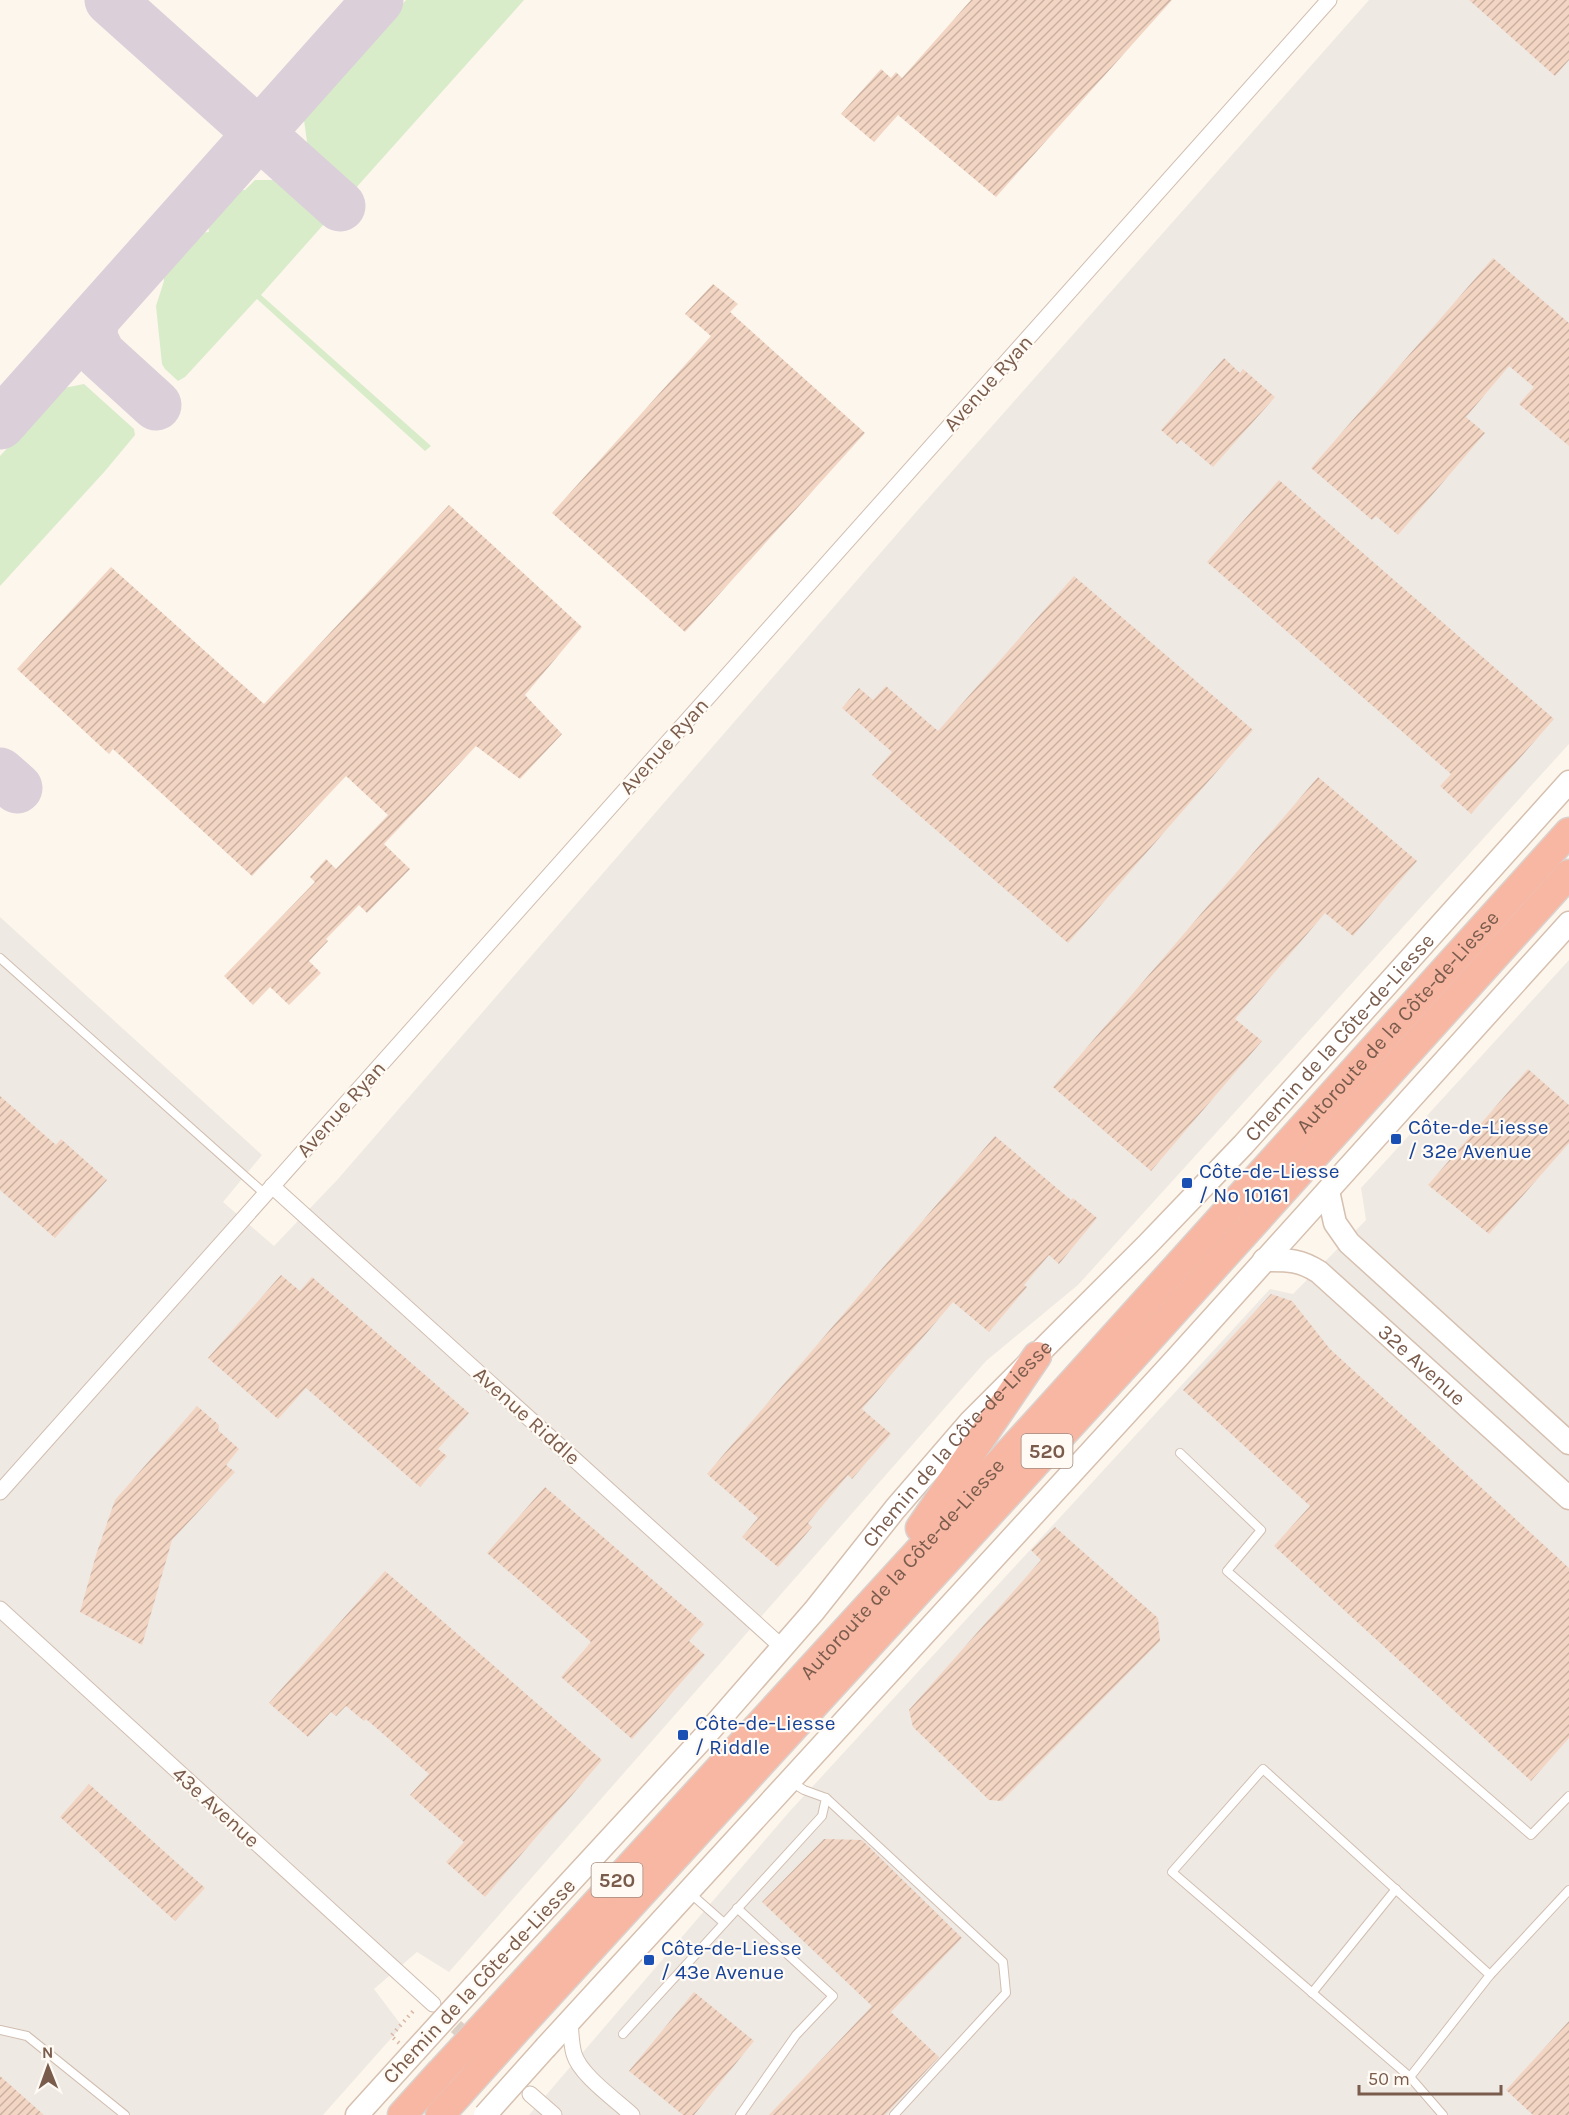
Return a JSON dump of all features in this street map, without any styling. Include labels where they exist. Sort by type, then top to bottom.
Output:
[{"type":"highway","name":"Autoroute de la Côte-de-Liesse","points":[[511,2016],[870,1604],[1569,832]]},
{"type":"highway","name":"Autoroute de la Côte-de-Liesse","points":[[402,2115],[450,2083],[1133,1357],[1569,874]]},
{"type":"highway","points":[[870,1604],[1037,1356]]},
{"type":"highway","name":"Autoroute de la Côte-de-Liesse","points":[[440,2115],[450,2083]]},
{"type":"main road","name":"Chemin de la Côte-de-Liesse","points":[[357,2115],[705,1736],[971,1421],[1243,1145],[1569,782]]},
{"type":"main road","points":[[485,2115],[1144,1394],[1569,923]]},
{"type":"main road","name":"32e Avenue","points":[[1328,1191],[1335,1223],[1349,1243],[1569,1443]]},
{"type":"main road","name":"32e Avenue","points":[[1264,1260],[1296,1261],[1319,1272],[1569,1498]]},
{"type":"street","name":"Avenue Ryan","points":[[0,1492],[1329,0]]},
{"type":"street","name":"Avenue Riddle","points":[[268,1190],[782,1647]]},
{"type":"street","name":"43e Avenue","points":[[0,1609],[433,2004]]},
{"type":"street","points":[[570,2021],[577,2061],[632,2115]]},
{"type":"street","points":[[530,2094],[554,2115]]},
{"type":"lane","points":[[0,958],[268,1190]]},
{"type":"lane","points":[[1180,1453],[1261,1530],[1227,1571],[1531,1835],[1569,1796]]},
{"type":"lane","points":[[1443,2115],[1410,2077],[1172,1872],[1263,1769],[1490,1975]]},
{"type":"lane","points":[[789,1781],[804,1790],[826,1798],[1003,1962],[1006,1994],[894,2115]]},
{"type":"lane","points":[[623,2034],[822,1816],[826,1798]]},
{"type":"lane","points":[[1312,1993],[1396,1889]]},
{"type":"lane","points":[[1410,2077],[1490,1975],[1569,1890]]},
{"type":"lane","points":[[688,1892],[724,1923]]},
{"type":"lane","points":[[737,1908],[833,1996],[796,2036],[740,2115]]},
{"type":"lane","points":[[0,2030],[27,2036],[125,2115]]},
{"type":"path","points":[[391,2036],[412,2012]]},
{"type":"shaded area","points":[[1369,0],[1569,0],[1569,744],[1078,1285],[986,1361],[449,1972],[417,1952],[374,1989],[402,2026],[323,2115],[0,2115],[0,917],[262,1155],[223,1202],[274,1246],[338,1179],[916,512]]},
{"type":"shaded area","points":[[1569,960],[1569,2115],[529,2115],[790,1811],[1270,1289],[1293,1294],[1366,1220],[1361,1188]]},
{"type":"green space","points":[[406,0],[524,0],[354,190],[308,149],[304,120],[311,113],[311,107],[342,73],[353,66],[351,62]]},
{"type":"green space","points":[[255,180],[279,180],[322,219],[324,224],[261,295],[431,446],[425,451],[257,299],[185,377],[178,381],[165,369],[162,364],[156,306],[164,281],[163,274],[199,233],[209,232],[208,223],[237,190],[245,190]]},
{"type":"green space","points":[[84,384],[134,429],[135,435],[0,586],[0,456],[25,433],[24,429],[59,389]]},
{"type":"building","points":[[971,0],[1172,0],[996,197],[898,115],[874,142],[841,114],[881,69],[891,78],[896,72],[902,78]]},
{"type":"building","points":[[1469,0],[1569,0],[1569,60],[1555,76]]},
{"type":"building","points":[[1493,258],[1569,323],[1569,446],[1519,404],[1534,387],[1509,366],[1466,417],[1485,433],[1398,535],[1376,516],[1372,520],[1311,468]]},
{"type":"building","points":[[713,284],[738,304],[730,312],[865,433],[685,632],[552,513],[711,336],[685,314]]},
{"type":"building","points":[[1224,358],[1240,373],[1243,369],[1275,397],[1213,467],[1181,440],[1177,444],[1161,430]]},
{"type":"building","points":[[1279,480],[1554,719],[1471,814],[1440,786],[1451,774],[1207,562]]},
{"type":"building","points":[[449,505],[582,627],[525,695],[562,734],[520,779],[476,746],[384,844],[410,869],[367,913],[359,905],[326,939],[328,941],[309,961],[321,973],[289,1005],[270,987],[253,1005],[224,976],[315,882],[310,877],[326,859],[336,869],[388,815],[346,776],[252,876],[113,749],[109,754],[17,669],[111,567],[264,704]]},
{"type":"building","points":[[1074,576],[1253,730],[1068,943],[872,775],[892,752],[842,708],[859,688],[873,700],[886,686],[938,731]]},
{"type":"building","points":[[1318,777],[1417,861],[1353,936],[1325,913],[1235,1019],[1262,1041],[1151,1171],[1053,1087]]},
{"type":"building","points":[[1528,1069],[1569,1105],[1569,1143],[1489,1234],[1428,1185]]},
{"type":"building","points":[[0,1096],[56,1145],[61,1139],[107,1180],[55,1238],[0,1190]]},
{"type":"building","points":[[995,1136],[1071,1200],[1073,1198],[1097,1218],[1059,1264],[1049,1255],[1024,1285],[1027,1287],[989,1332],[953,1302],[862,1409],[891,1434],[852,1479],[848,1475],[808,1523],[812,1527],[778,1567],[742,1537],[758,1518],[707,1474]]},
{"type":"building","points":[[281,1275],[300,1291],[312,1277],[469,1413],[438,1449],[447,1456],[420,1487],[306,1388],[278,1419],[208,1358]]},
{"type":"building","points":[[1271,1294],[1292,1301],[1330,1349],[1569,1568],[1569,1738],[1531,1781],[1274,1546],[1310,1506],[1183,1390]]},
{"type":"building","points":[[197,1406],[219,1425],[218,1430],[239,1449],[226,1465],[235,1472],[172,1540],[142,1645],[80,1612],[115,1500]]},
{"type":"building","points":[[545,1487],[704,1624],[689,1641],[705,1655],[632,1739],[561,1677],[591,1642],[487,1553]]},
{"type":"building","points":[[1055,1527],[1158,1618],[1160,1641],[1002,1801],[989,1800],[913,1727],[909,1710],[1041,1560],[1031,1550]]},
{"type":"building","points":[[385,1571],[602,1760],[485,1897],[446,1862],[464,1842],[410,1795],[429,1774],[366,1719],[364,1721],[346,1706],[336,1716],[331,1712],[308,1737],[269,1703]]},
{"type":"building","points":[[89,1784],[205,1888],[175,1921],[60,1817]]},
{"type":"building","points":[[824,1839],[862,1840],[962,1938],[891,2012],[939,2057],[885,2115],[769,2115],[872,2006],[762,1902]]},
{"type":"building","points":[[694,1992],[754,2041],[694,2115],[683,2115],[629,2071]]},
{"type":"building","points":[[1569,2021],[1569,2115],[1533,2115],[1506,2090]]},
{"type":"building","points":[[0,2076],[44,2115],[0,2115]]},
{"type":"taxiway","points":[[110,0],[340,206]]},
{"type":"taxiway","points":[[0,424],[378,0]]},
{"type":"taxiway","points":[[93,320],[92,338],[100,354],[156,405]]},
{"type":"taxiway","points":[[0,773],[17,788]]},
{"type":"tunnel","points":[[439,2011],[521,2086]]},
{"type":"place","name":"Côte-de-Liesse / 32e Avenue","points":[[1396,1139]]},
{"type":"place","name":"Côte-de-Liesse / No 10161","points":[[1187,1183]]},
{"type":"place","name":"Côte-de-Liesse / Riddle","points":[[683,1735]]},
{"type":"place","name":"Côte-de-Liesse / 43e Avenue","points":[[649,1960]]}]
